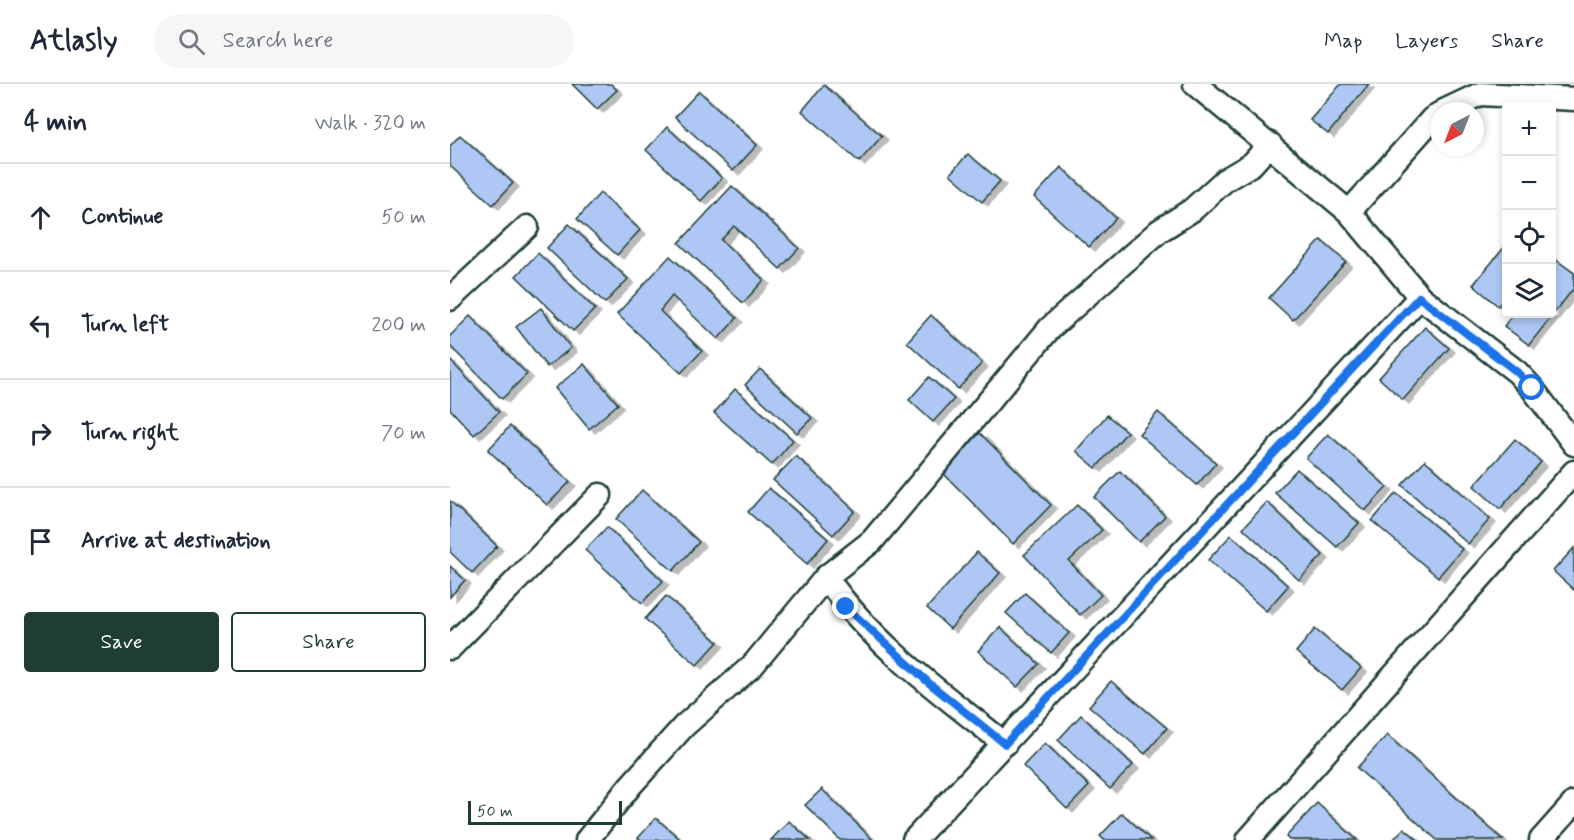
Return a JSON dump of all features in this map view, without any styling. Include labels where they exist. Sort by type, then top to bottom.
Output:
[{"type":"street","points":[[1200,86],[1350,212],[1419,297],[1517,372],[1532,388],[1574,444]]},
{"type":"street","points":[[1463,102],[1480,94],[1574,99]]},
{"type":"street","points":[[1350,212],[1430,121]]},
{"type":"street","points":[[587,840],[630,786],[684,726],[753,665],[826,577],[872,540],[1050,328],[1159,231],[1192,210],[1225,180],[1252,165],[1270,144]]},
{"type":"street","points":[[450,299],[527,227]]},
{"type":"street","points":[[914,840],[1419,297]]},
{"type":"street","points":[[1248,840],[1574,472]]},
{"type":"street","points":[[450,648],[600,495]]},
{"type":"street","points":[[826,577],[846,607],[866,627],[929,683],[1005,744]]},
{"type":"street","points":[[1541,840],[1574,803]]},
{"type":"building","points":[[572,84],[611,84],[617,90],[597,109]]},
{"type":"building","points":[[1341,84],[1369,84],[1328,134],[1310,120]]},
{"type":"building","points":[[824,85],[882,136],[859,162],[802,111]]},
{"type":"building","points":[[699,91],[757,145],[733,171],[675,117]]},
{"type":"building","points":[[667,127],[722,178],[701,201],[646,150]]},
{"type":"building","points":[[460,135],[513,183],[493,205],[450,166],[450,146]]},
{"type":"building","points":[[968,154],[1000,181],[982,202],[950,174]]},
{"type":"building","points":[[1061,167],[1116,218],[1089,247],[1034,197]]},
{"type":"building","points":[[732,186],[799,248],[780,269],[734,226],[721,240],[764,280],[743,303],[679,243]]},
{"type":"building","points":[[600,193],[640,230],[617,255],[577,219]]},
{"type":"building","points":[[569,224],[628,279],[605,303],[547,248]]},
{"type":"building","points":[[1321,240],[1346,262],[1293,320],[1269,298]]},
{"type":"building","points":[[1502,250],[1502,301],[1498,306],[1473,285]]},
{"type":"building","points":[[538,253],[595,309],[573,331],[516,276]]},
{"type":"building","points":[[670,256],[737,318],[718,339],[672,296],[660,311],[702,351],[681,373],[617,314]]},
{"type":"building","points":[[1556,260],[1574,273],[1574,288],[1556,311]]},
{"type":"building","points":[[541,308],[571,348],[547,367],[516,327]]},
{"type":"building","points":[[931,315],[982,363],[958,389],[907,342]]},
{"type":"building","points":[[470,316],[527,374],[502,399],[450,346],[450,336]]},
{"type":"building","points":[[1510,318],[1550,318],[1529,345],[1504,326]]},
{"type":"building","points":[[1425,327],[1449,348],[1403,400],[1379,378]]},
{"type":"building","points":[[450,360],[499,412],[474,435],[450,409]]},
{"type":"building","points":[[584,364],[618,404],[589,429],[555,388]]},
{"type":"building","points":[[760,369],[812,418],[797,433],[745,385]]},
{"type":"building","points":[[929,377],[954,399],[933,422],[909,400]]},
{"type":"building","points":[[735,389],[793,440],[772,465],[714,413]]},
{"type":"building","points":[[1158,412],[1216,463],[1197,485],[1139,434]]},
{"type":"building","points":[[1107,415],[1127,432],[1096,468],[1076,451]]},
{"type":"building","points":[[510,426],[570,482],[547,505],[488,450]]},
{"type":"building","points":[[980,433],[1051,505],[1013,544],[941,471]]},
{"type":"building","points":[[1328,434],[1387,487],[1365,511],[1306,458]]},
{"type":"building","points":[[1515,439],[1541,462],[1500,509],[1474,486]]},
{"type":"building","points":[[796,456],[855,511],[833,535],[773,480]]},
{"type":"building","points":[[1425,460],[1490,519],[1468,544],[1402,485]]},
{"type":"building","points":[[1297,469],[1359,523],[1337,547],[1275,493]]},
{"type":"building","points":[[1120,471],[1165,516],[1139,542],[1094,497]]},
{"type":"building","points":[[769,488],[828,539],[807,564],[748,512]]},
{"type":"building","points":[[642,490],[699,542],[673,571],[616,519]]},
{"type":"building","points":[[1396,493],[1462,549],[1438,577],[1372,521]]},
{"type":"building","points":[[450,501],[497,546],[472,573],[450,552]]},
{"type":"building","points":[[1267,502],[1323,555],[1299,580],[1243,528]]},
{"type":"building","points":[[1077,505],[1102,530],[1069,561],[1101,595],[1080,615],[1024,555]]},
{"type":"building","points":[[607,527],[663,581],[642,603],[585,550]]},
{"type":"building","points":[[1231,535],[1288,586],[1266,611],[1208,560]]},
{"type":"building","points":[[1574,548],[1574,590],[1553,571]]},
{"type":"building","points":[[977,552],[1000,573],[950,629],[927,608]]},
{"type":"building","points":[[450,566],[465,580],[450,597]]},
{"type":"building","points":[[1025,593],[1069,633],[1051,653],[1006,613]]},
{"type":"building","points":[[666,596],[718,642],[697,665],[645,619]]},
{"type":"building","points":[[1000,627],[1039,664],[1017,687],[978,651]]},
{"type":"building","points":[[1315,629],[1361,668],[1342,690],[1296,652]]},
{"type":"building","points":[[1111,681],[1167,728],[1145,754],[1089,706]]},
{"type":"building","points":[[1081,715],[1133,765],[1110,789],[1058,740]]},
{"type":"building","points":[[1387,735],[1503,840],[1437,840],[1357,768]]},
{"type":"building","points":[[1045,743],[1089,786],[1067,809],[1023,766]]},
{"type":"building","points":[[822,789],[873,840],[840,840],[805,805]]},
{"type":"building","points":[[1317,803],[1357,840],[1289,840],[1286,837]]},
{"type":"building","points":[[1122,813],[1151,840],[1104,840],[1100,836]]},
{"type":"building","points":[[656,818],[681,840],[641,840],[638,838]]},
{"type":"building","points":[[789,821],[810,840],[771,840]]},
{"type":"building","points":[[1404,828],[1418,840],[1393,840]]},
{"type":"route","points":[[846,607],[929,683],[1005,744],[1419,297],[1517,372],[1532,388]]}]
